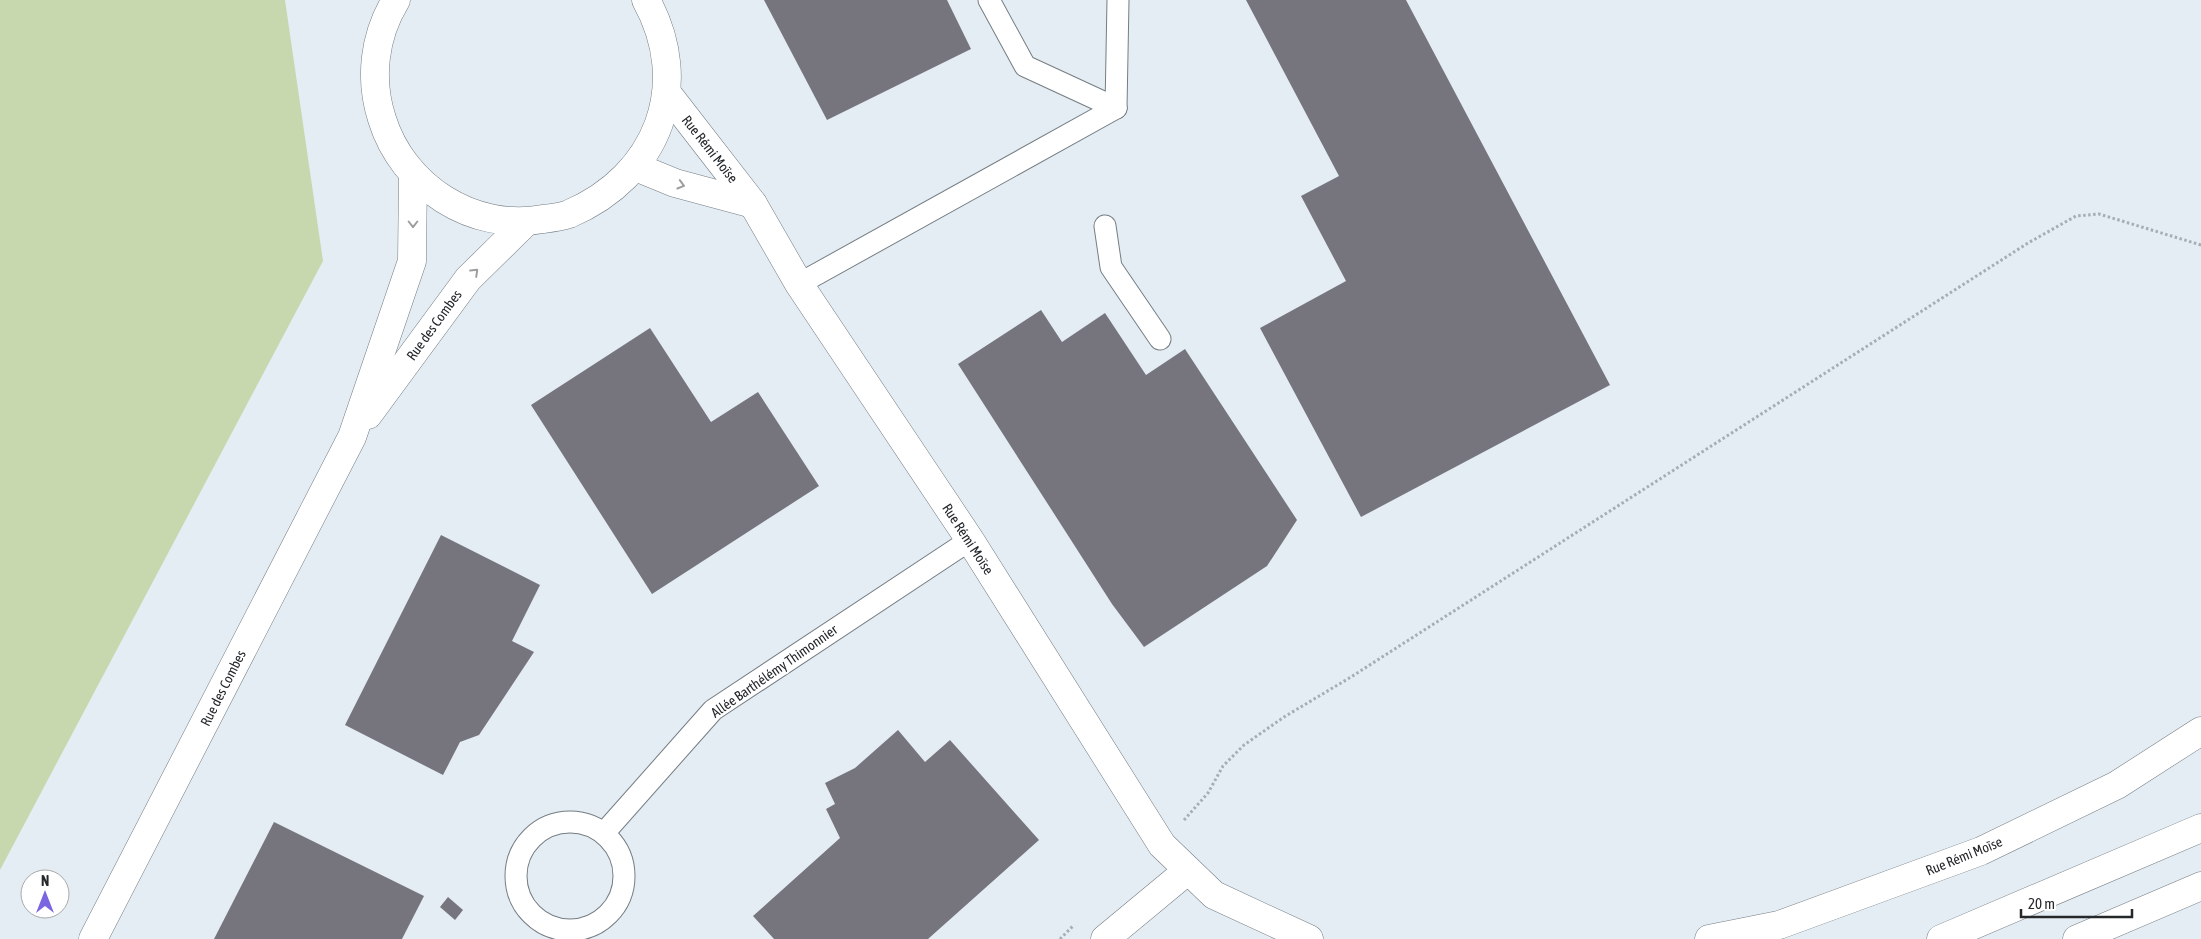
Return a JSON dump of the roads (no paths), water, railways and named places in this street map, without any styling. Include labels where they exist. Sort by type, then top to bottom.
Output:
[{"type":"street","points":[[388,5],[375,56],[375,99],[388,140],[413,175],[446,201],[484,217],[526,222],[568,215],[605,196],[636,167],[656,132],[667,94],[667,57],[658,22],[646,0]]},
{"type":"street","name":"Rue Rémi Moïse","points":[[667,94],[753,204],[799,284],[970,540],[1162,845],[1214,895],[1309,939]]},
{"type":"street","name":"Rue Rémi Moïse","points":[[636,167],[675,183],[753,204]]},
{"type":"street","name":"Rue des Combes","points":[[93,939],[352,437],[412,261],[413,175]]},
{"type":"street","name":"Rue des Combes","points":[[352,437],[468,279],[526,222]]},
{"type":"street","name":"Rue Rémi Moïse","points":[[1709,939],[1779,925],[1981,852],[2117,784],[2201,731]]},
{"type":"street","points":[[1941,939],[2201,828]]},
{"type":"street","points":[[1105,939],[1188,871]]},
{"type":"street","points":[[2077,939],[2201,886]]},
{"type":"lane","points":[[989,0],[1025,66],[1116,108]]},
{"type":"lane","points":[[1116,108],[1118,0]]},
{"type":"lane","points":[[799,284],[1116,108]]},
{"type":"lane","points":[[1105,226],[1112,267],[1160,339]]},
{"type":"lane","name":"Allée Barthélémy Thimonnier","points":[[604,834],[713,710],[970,540]]},
{"type":"lane","points":[[572,822],[589,825],[604,834],[616,847],[623,864],[624,883],[618,901],[607,916],[591,926],[573,930],[554,928],[538,919],[526,907],[519,892],[516,874],[520,858],[527,843],[540,831],[555,824],[572,822]]}]
